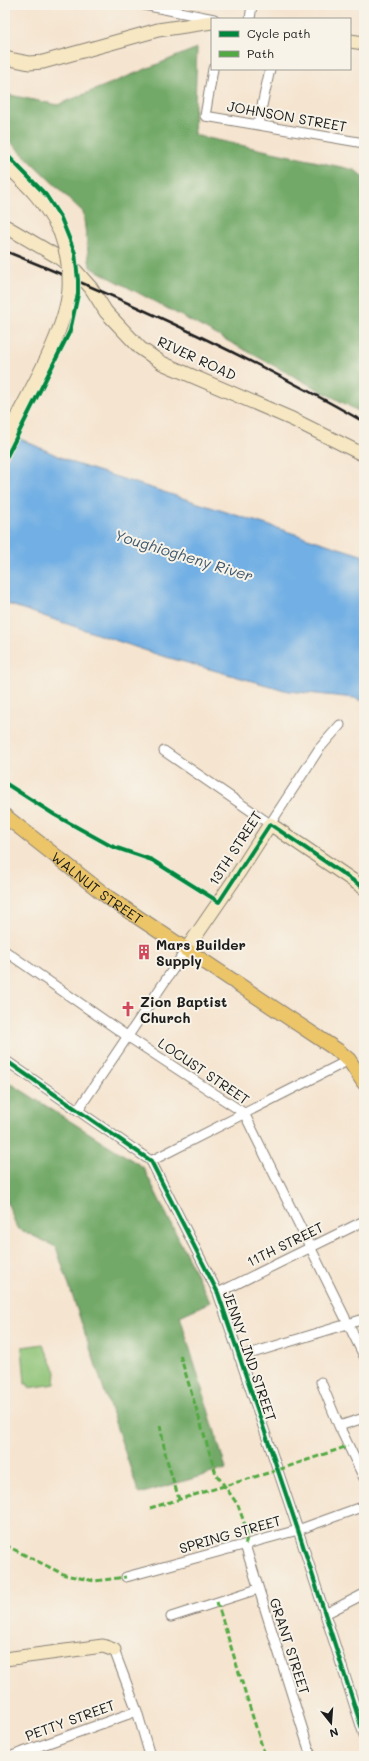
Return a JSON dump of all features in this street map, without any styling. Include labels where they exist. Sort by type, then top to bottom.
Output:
[{"type":"main road","name":"WALNUT STREET","points":[[5,816],[109,898],[349,1060],[364,1083]]},
{"type":"street","points":[[144,5],[211,18]]},
{"type":"street","points":[[250,18],[252,5]]},
{"type":"street","points":[[5,58],[29,63],[43,62],[158,30],[211,22]]},
{"type":"street","points":[[351,41],[364,43]]},
{"type":"street","name":"JOHNSON STREET","points":[[213,70],[205,116],[364,143]]},
{"type":"street","points":[[258,124],[270,70]]},
{"type":"street","points":[[5,164],[33,190],[49,211],[60,232],[66,249],[69,266],[67,306],[51,347],[5,440]]},
{"type":"street","name":"RIVER ROAD","points":[[5,226],[58,257],[76,271],[91,288],[110,317],[140,348],[162,363],[292,419],[364,455]]},
{"type":"street","name":"13TH STREET","points":[[78,1110],[234,880],[319,750],[340,725]]},
{"type":"street","points":[[164,751],[364,888]]},
{"type":"street","name":"LOCUST STREET","points":[[5,951],[127,1036],[244,1113],[347,1325],[364,1356]]},
{"type":"street","name":"JENNY LIND STREET","points":[[5,1060],[150,1161],[218,1293],[325,1614],[360,1710],[364,1735]]},
{"type":"street","points":[[150,1161],[349,1060]]},
{"type":"street","name":"11TH STREET","points":[[218,1293],[364,1221]]},
{"type":"street","points":[[239,1357],[364,1319]]},
{"type":"street","points":[[321,1382],[339,1426],[364,1478]]},
{"type":"street","points":[[339,1426],[364,1418]]},
{"type":"street","name":"SPRING STREET","points":[[126,1577],[298,1530],[364,1506]]},
{"type":"street","name":"GRANT STREET","points":[[245,1545],[311,1756]]},
{"type":"street","points":[[171,1617],[258,1590]]},
{"type":"street","points":[[325,1614],[364,1594]]},
{"type":"street","points":[[5,1659],[103,1646],[114,1650],[137,1710],[150,1756]]},
{"type":"street","name":"PETTY STREET","points":[[12,1756],[137,1710]]},
{"type":"green space","points":[[197,48],[194,135],[355,170],[364,178],[364,414],[90,267],[83,212],[5,137],[5,94],[58,105]]},
{"type":"green space","points":[[5,1080],[143,1167],[210,1302],[180,1316],[226,1469],[139,1494],[56,1247],[17,1228],[5,1196]]},
{"type":"green space","points":[[43,1344],[56,1372],[55,1384],[29,1388],[28,1384],[25,1384],[22,1347]]},
{"type":"water","name":"Youghiogheny River","points":[[5,432],[76,464],[364,556],[364,702],[355,698],[288,691],[159,655],[5,603]]},
{"type":"pier","points":[[5,430],[18,436],[5,462]]},
{"type":"railway","points":[[5,251],[97,289],[188,330],[277,375],[364,422]]},
{"type":"marked path","points":[[180,1355],[216,1474],[238,1505],[248,1534],[245,1545]]},
{"type":"marked path","points":[[160,1425],[166,1457],[179,1499]]},
{"type":"marked path","points":[[150,1508],[278,1470],[348,1446]]},
{"type":"marked path","points":[[5,1545],[65,1575],[95,1581],[126,1577]]},
{"type":"marked path","points":[[217,1602],[265,1756]]},
{"type":"cycle path","points":[[5,153],[46,195],[61,218],[75,253],[78,280],[78,294],[70,331],[5,460]]},
{"type":"cycle path","points":[[5,783],[55,815],[111,846],[152,860],[219,902],[270,824],[364,888]]},
{"type":"cycle path","points":[[5,1060],[151,1161],[218,1293],[298,1530],[364,1735]]},
{"type":"place","name":"Mars Builder Supply","points":[[144,952]]},
{"type":"place","name":"Zion Baptist Church","points":[[128,1009]]}]
